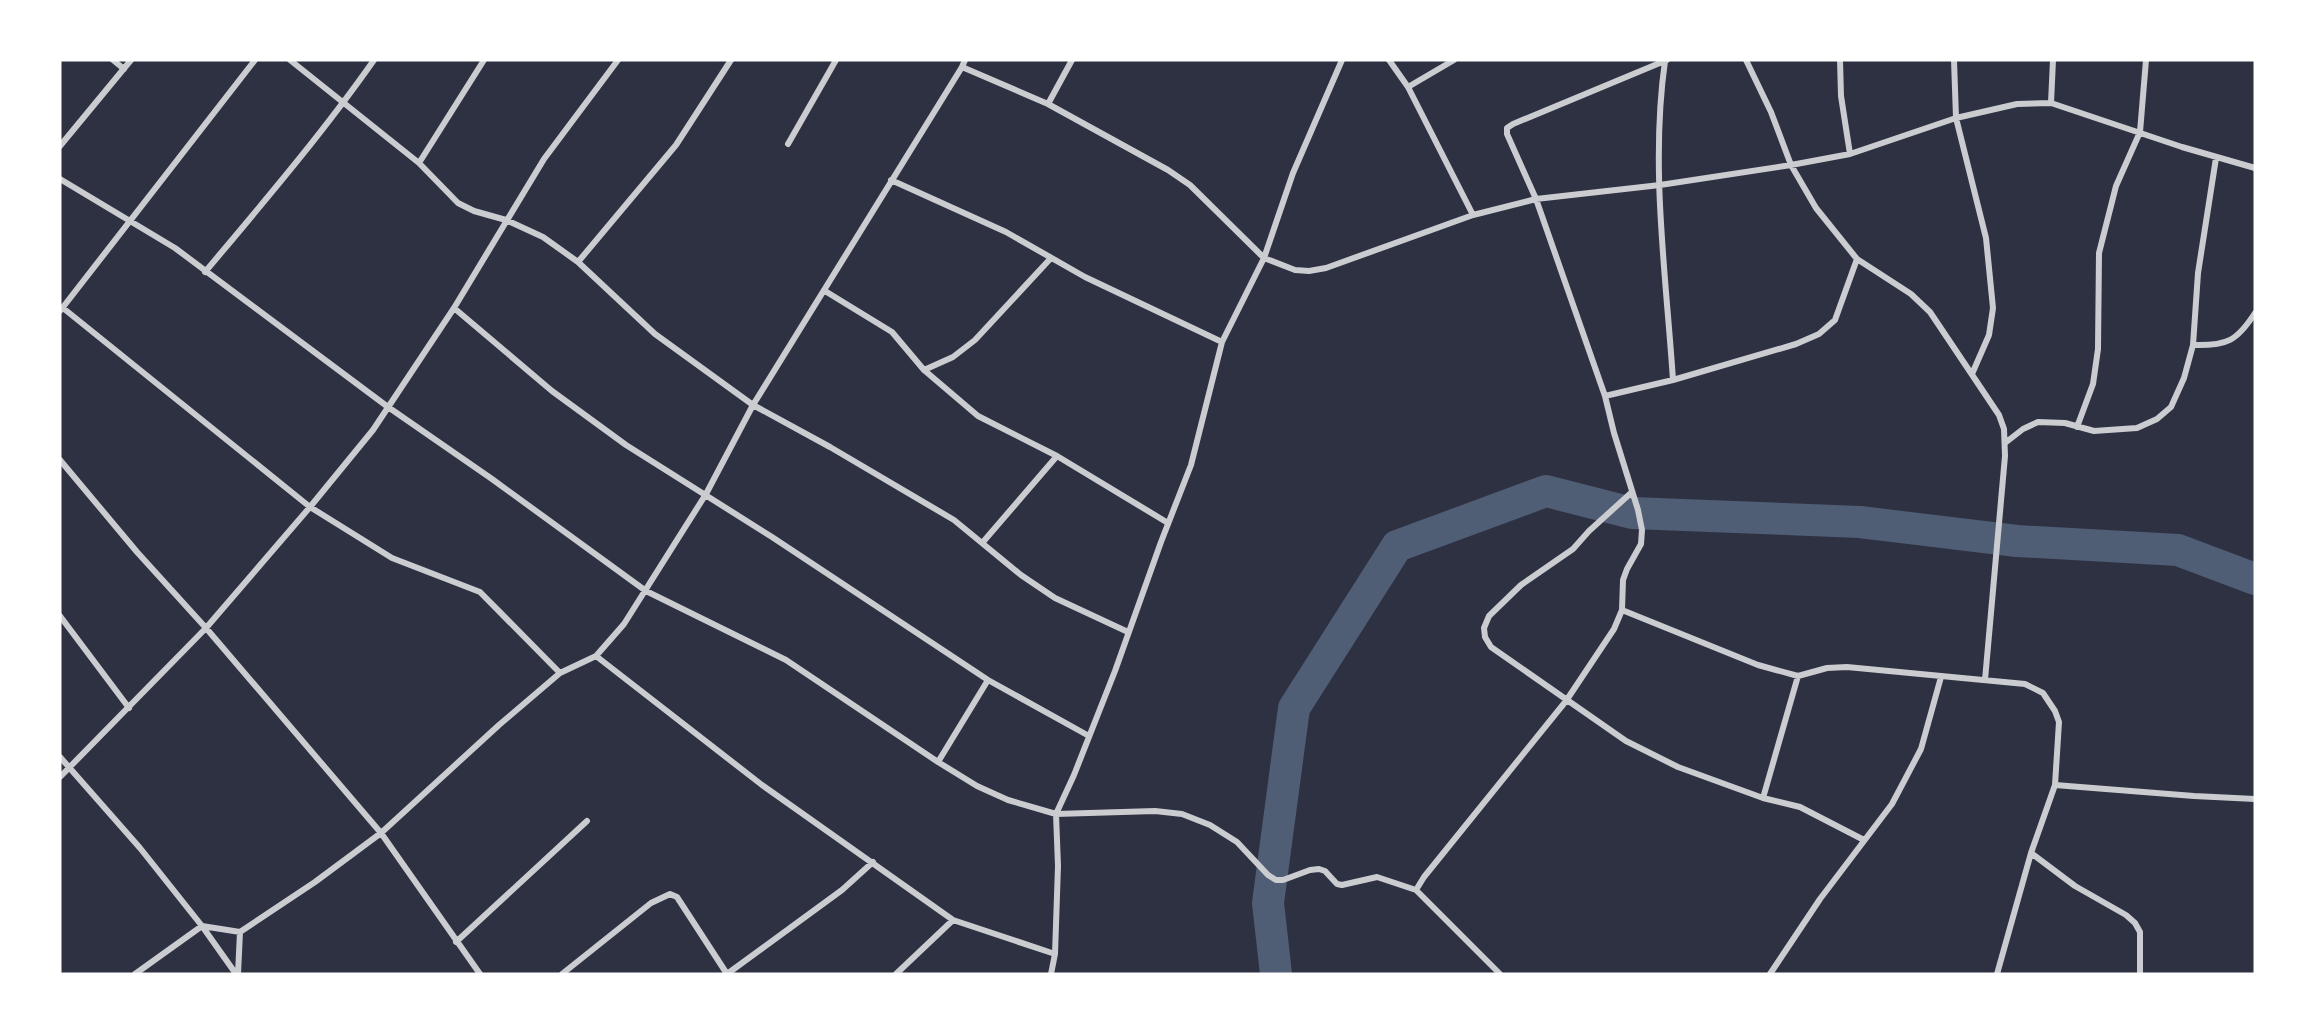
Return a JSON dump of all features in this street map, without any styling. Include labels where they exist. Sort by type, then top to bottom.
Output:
[{"type":"street","points":[[113,60],[124,69]]},
{"type":"street","points":[[60,146],[131,60]]},
{"type":"street","points":[[255,60],[62,310],[310,507],[392,558],[480,592],[560,673]]},
{"type":"street","points":[[290,60],[418,163],[458,203],[474,212],[506,220],[543,237],[578,262],[655,334],[753,405],[954,520],[1021,575],[1055,598],[1128,632]]},
{"type":"street","points":[[205,272],[344,102],[374,60]]},
{"type":"street","points":[[418,163],[484,60]]},
{"type":"street","points":[[60,777],[206,628],[374,430],[454,308],[544,159],[618,60]]},
{"type":"street","points":[[578,262],[676,145],[731,60]]},
{"type":"street","points":[[788,144],[836,60]]},
{"type":"street","points":[[1048,104],[1072,60]]},
{"type":"street","points":[[1051,974],[1055,954],[1058,866],[1056,814],[1089,736],[1191,465],[1222,342],[1264,258],[1293,173],[1341,60]]},
{"type":"street","points":[[1389,60],[1408,87],[1473,215]]},
{"type":"street","points":[[1408,87],[1454,60]]},
{"type":"street","points":[[1666,60],[1659,102],[1660,185],[1673,380]]},
{"type":"street","points":[[1416,890],[1424,877],[1566,701],[1614,629],[1622,610],[1623,580],[1641,544],[1642,530],[1605,396],[1536,199],[1507,134],[1507,128],[1666,60]]},
{"type":"street","points":[[1746,60],[1771,112],[1791,165],[1816,208],[1857,259],[1911,294],[1930,312],[2000,415],[2005,443],[1985,680]]},
{"type":"street","points":[[1840,60],[1841,96],[1850,154]]},
{"type":"street","points":[[1954,60],[1956,118],[1986,238],[1993,308],[1989,335],[1972,374]]},
{"type":"street","points":[[2051,103],[2053,60]]},
{"type":"street","points":[[2077,427],[2093,384],[2098,349],[2099,253],[2116,186],[2140,132],[2146,60]]},
{"type":"street","points":[[135,974],[202,926],[240,932],[315,882],[381,833],[499,725],[560,673],[596,656],[624,624],[706,495],[753,405],[963,64],[1048,104],[1176,175],[1190,185],[1264,258],[1295,270],[1309,271],[1326,268],[1473,215],[1536,199],[1660,185],[1850,154],[1956,118],[2017,104],[2051,103],[2216,158],[2255,168]]},
{"type":"street","points":[[2005,443],[2023,429],[2038,422],[2065,423],[2094,431],[2137,428],[2157,419],[2171,407],[2184,378],[2193,345],[2198,273],[2216,158]]},
{"type":"street","points":[[60,179],[175,248],[388,407],[646,591],[786,660],[977,786],[1008,800],[1056,814],[1155,811],[1182,814],[1210,825],[1237,842],[1268,875],[1276,880],[1319,869],[1325,871],[1336,884],[1342,885],[1377,877],[1416,890],[1500,974]]},
{"type":"street","points":[[891,180],[1006,232],[1085,277],[1222,342]]},
{"type":"street","points":[[924,370],[953,357],[975,340],[1051,258]]},
{"type":"street","points":[[1605,396],[1673,380],[1796,344],[1819,334],[1835,320],[1857,259]]},
{"type":"street","points":[[825,291],[892,332],[924,370],[978,416],[1058,456],[1168,523]]},
{"type":"street","points":[[454,308],[552,390],[617,439],[988,680],[1089,736]]},
{"type":"street","points":[[2193,345],[2214,346],[2230,341],[2244,330],[2255,313]]},
{"type":"street","points":[[983,542],[1058,456]]},
{"type":"street","points":[[60,460],[381,833],[480,974]]},
{"type":"street","points":[[1632,492],[1589,531],[1573,549],[1521,585],[1489,615],[1484,628],[1485,637],[1491,647],[1626,741],[1678,767],[1763,798],[1800,807],[1864,840]]},
{"type":"street","points":[[1622,610],[1758,665],[1797,676],[1827,668],[1847,667],[2025,684],[2043,693],[2055,711],[2059,723],[2055,785],[2031,853],[1997,974]]},
{"type":"street","points":[[60,616],[129,708]]},
{"type":"street","points":[[596,656],[762,785],[953,920],[1055,954]]},
{"type":"street","points":[[1763,798],[1797,676]]},
{"type":"street","points":[[1770,974],[1820,899],[1892,804],[1921,750],[1941,677]]},
{"type":"street","points":[[938,762],[988,680]]},
{"type":"street","points":[[60,757],[140,848],[237,974]]},
{"type":"street","points":[[2055,785],[2255,799]]},
{"type":"street","points":[[456,942],[587,821]]},
{"type":"street","points":[[2031,853],[2075,886],[2126,915],[2135,923],[2140,932],[2140,974]]},
{"type":"street","points":[[562,974],[651,903],[670,894],[677,897],[727,974],[842,890],[873,862]]},
{"type":"street","points":[[896,974],[953,920]]},
{"type":"street","points":[[237,974],[240,932]]},
{"type":"waterway","points":[[1276,974],[1268,903],[1294,708],[1397,546],[1546,491],[1632,513],[1860,522],[2017,541],[2178,550],[2255,579]]}]
